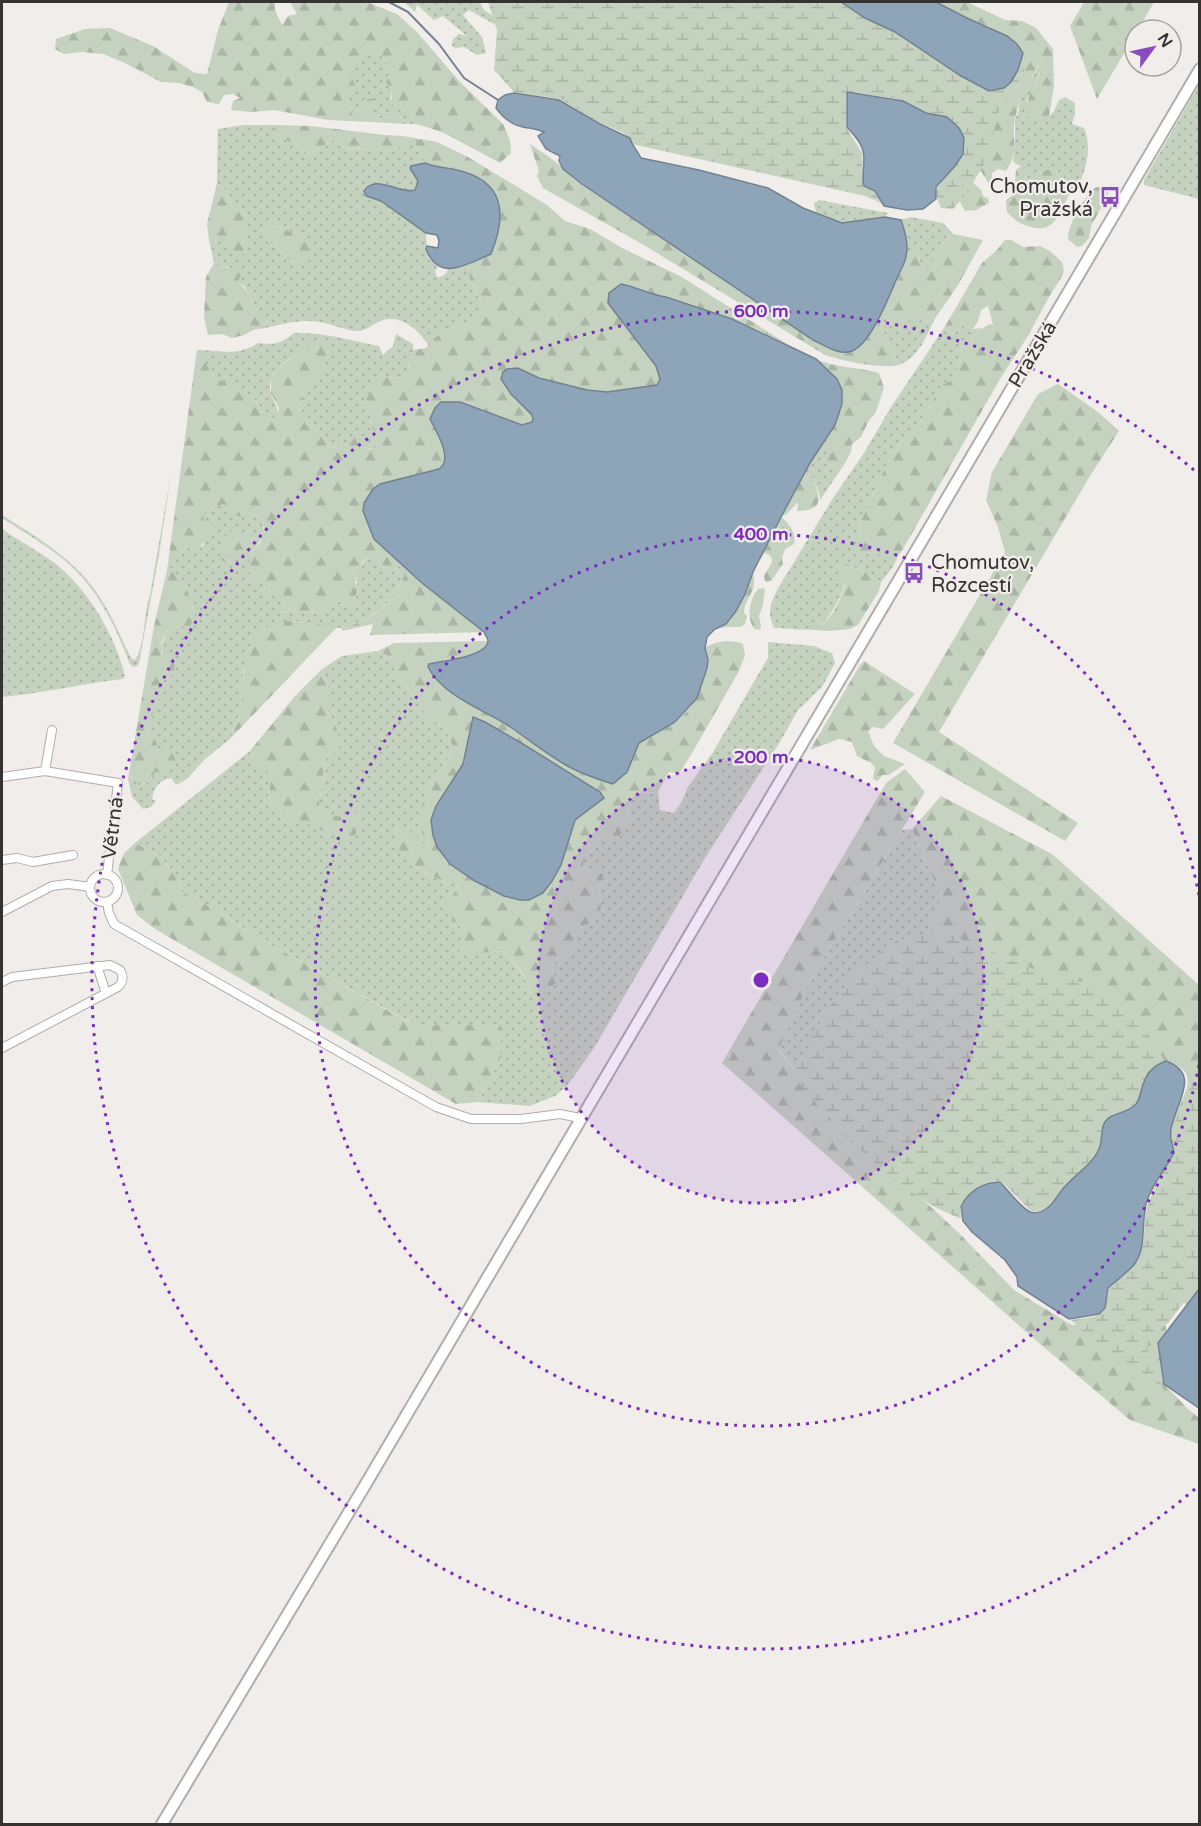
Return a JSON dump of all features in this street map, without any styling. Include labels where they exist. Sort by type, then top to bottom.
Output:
[{"type":"main road","name":"Pražská","points":[[162,1824],[367,1482],[1200,69]]},
{"type":"street","points":[[45,771],[51,730]]},
{"type":"street","name":"Větrná","points":[[2,777],[45,771],[118,783],[107,875]]},
{"type":"street","points":[[2,860],[17,858],[33,862],[73,855]]},
{"type":"street","points":[[107,875],[116,882],[116,894],[107,902],[93,897],[90,887],[96,877],[107,875]]},
{"type":"street","points":[[2,912],[52,886],[68,884],[90,887]]},
{"type":"street","points":[[107,902],[114,924],[436,1107],[471,1119],[521,1119],[560,1114],[580,1118]]},
{"type":"street","points":[[2,982],[12,977],[97,966],[114,966],[122,973],[123,981],[2,1048]]},
{"type":"street","points":[[97,966],[105,993]]},
{"type":"green space","points":[[229,2],[275,2],[275,10],[282,25],[288,16],[297,14],[290,2],[367,2],[397,14],[418,33],[460,82],[503,124],[510,140],[511,153],[500,163],[442,132],[420,125],[411,112],[393,109],[391,88],[386,82],[392,69],[380,54],[363,53],[351,73],[354,84],[360,87],[353,94],[346,93],[341,100],[349,100],[352,105],[351,113],[355,117],[362,112],[360,105],[368,99],[375,99],[373,112],[375,119],[397,116],[411,124],[328,120],[274,110],[251,112],[231,110],[233,101],[240,98],[233,94],[224,95],[219,104],[207,102],[202,92],[193,87],[161,82],[103,54],[82,52],[64,54],[55,49],[56,39],[85,29],[110,28],[153,46],[195,73],[207,74],[218,30]]},
{"type":"green space","points":[[404,2],[480,2],[484,10],[512,29],[503,29],[469,10],[463,15],[482,37],[486,53],[477,55],[464,47],[452,46],[453,39],[459,34],[467,36],[443,16],[434,20],[417,5],[415,12]]},
{"type":"green space","points":[[488,2],[839,2],[865,19],[894,33],[988,92],[1011,83],[1023,61],[1026,63],[1019,89],[999,111],[986,161],[966,194],[953,209],[941,208],[937,198],[937,188],[964,154],[965,137],[948,116],[927,112],[904,100],[846,91],[846,127],[862,153],[863,186],[875,192],[881,203],[865,196],[632,144],[624,133],[600,123],[560,99],[514,92],[494,70],[497,30]]},
{"type":"green space","points":[[835,2],[841,2],[865,18],[895,32],[961,76],[989,91],[990,99],[1002,101],[1001,89],[1005,88],[990,27],[936,2],[967,2],[1005,20],[1022,21],[1036,28],[1053,49],[1054,86],[1049,116],[1041,121],[1030,120],[1027,111],[1029,96],[1041,70],[1041,61],[1019,100],[1014,126],[1013,157],[1006,171],[998,169],[992,173],[992,180],[989,184],[976,163],[967,164],[963,154],[964,137],[947,117],[926,113],[903,101],[878,93]]},
{"type":"green space","points":[[1084,2],[1154,2],[1145,18],[1123,18],[1123,55],[1097,99],[1070,26]]},
{"type":"green space","points":[[363,52],[380,54],[392,69],[391,99],[403,109],[411,112],[420,125],[411,124],[397,116],[375,119],[372,112],[375,99],[355,117],[351,113],[352,105],[340,101],[346,93],[360,87],[354,84],[350,73]]},
{"type":"green space","points":[[1042,60],[1037,81],[1026,101],[1049,116],[1059,100],[1065,97],[1075,103],[1072,124],[1084,128],[1088,142],[1086,166],[1077,187],[1075,173],[1060,178],[1056,171],[1027,179],[1021,166],[1013,162],[1015,120],[1019,110],[1019,100]]},
{"type":"green space","points":[[1199,85],[1199,199],[1144,185],[1144,180]]},
{"type":"green space","points":[[243,125],[275,125],[273,131],[282,139],[294,143],[307,156],[333,140],[348,149],[371,148],[384,151],[410,140],[403,136],[420,139],[415,143],[425,163],[412,166],[418,181],[415,190],[402,190],[374,184],[364,192],[366,196],[381,201],[426,233],[426,249],[429,259],[438,267],[435,271],[437,277],[444,275],[448,269],[468,264],[470,279],[484,308],[475,320],[461,326],[444,329],[429,346],[410,325],[390,319],[357,331],[313,321],[292,322],[265,328],[268,320],[257,312],[244,286],[238,282],[231,268],[214,263],[209,240],[218,242],[246,227],[245,212],[232,207],[226,190],[217,183],[218,129]],"holes":[[[271,224],[304,237],[295,265],[266,238]]]},
{"type":"green space","points":[[275,125],[311,126],[403,136],[410,140],[405,146],[384,151],[371,148],[348,149],[333,140],[307,156],[294,143],[282,139],[273,131]]},
{"type":"green space","points":[[420,139],[437,142],[468,157],[547,205],[565,221],[590,229],[622,248],[682,277],[792,347],[732,319],[632,286],[608,303],[656,366],[660,379],[657,386],[617,392],[583,390],[518,368],[511,394],[532,415],[532,422],[522,425],[430,419],[443,448],[444,466],[374,539],[401,564],[394,571],[389,572],[371,554],[362,562],[355,582],[359,588],[350,609],[344,608],[339,601],[329,604],[320,612],[309,613],[293,610],[280,613],[284,601],[271,594],[262,583],[253,585],[248,569],[250,555],[260,543],[264,528],[263,518],[229,516],[224,504],[204,514],[203,522],[211,519],[219,523],[208,539],[193,551],[187,547],[168,570],[178,575],[186,586],[195,615],[189,629],[182,626],[169,629],[162,641],[161,655],[167,655],[175,664],[173,673],[156,686],[163,693],[153,714],[152,727],[159,750],[170,750],[176,761],[167,772],[155,772],[149,782],[139,785],[134,776],[128,779],[154,626],[167,570],[197,349],[212,374],[220,381],[229,380],[254,398],[262,412],[276,419],[279,408],[271,393],[271,379],[277,369],[315,340],[330,340],[332,351],[321,361],[326,371],[305,387],[299,407],[332,448],[349,445],[355,437],[365,448],[374,449],[377,444],[366,400],[374,380],[387,376],[402,378],[409,367],[413,350],[426,348],[444,329],[461,326],[475,320],[484,308],[470,279],[468,264],[491,253],[447,168],[438,168],[425,163],[415,143]]},
{"type":"green space","points":[[530,144],[582,184],[813,340],[833,350],[844,352],[873,330],[878,321],[898,363],[895,366],[868,365],[825,355],[642,244],[543,188],[537,176],[539,171]]},
{"type":"green space","points":[[955,166],[981,190],[989,203],[976,210],[965,211],[955,193],[943,180]]},
{"type":"green space","points":[[1021,166],[1027,179],[1052,169],[1060,178],[1065,178],[1068,172],[1075,173],[1077,187],[1069,196],[1060,214],[1048,226],[1036,228],[1027,226],[1007,212],[1006,200],[1014,194],[1016,170]]},
{"type":"green space","points":[[217,183],[226,190],[232,207],[245,212],[248,241],[245,255],[238,257],[228,248],[225,241],[209,240],[207,224]]},
{"type":"green space","points":[[1096,187],[1109,191],[1091,226],[1089,238],[1082,246],[1077,247],[1068,239],[1070,226],[1082,204]]},
{"type":"green space","points":[[819,200],[888,213],[885,217],[842,223],[816,213],[814,203]]},
{"type":"green space","points":[[911,217],[943,223],[953,234],[942,244],[929,269],[920,262],[917,250],[906,256],[905,231],[901,220]]},
{"type":"green space","points":[[271,224],[304,237],[311,252],[307,265],[295,265],[266,238],[263,229]]},
{"type":"green space","points":[[953,234],[983,240],[958,285],[934,320],[925,322],[913,317],[902,329],[892,327],[882,313],[906,256],[917,250],[920,262],[929,268],[942,244]]},
{"type":"green space","points":[[1005,240],[1011,240],[1023,247],[1040,246],[1050,251],[1062,262],[1064,270],[1061,278],[898,556],[885,556],[871,552],[859,557],[853,552],[860,540],[859,525],[886,466],[904,438],[915,431],[942,385],[953,379],[963,344],[987,325],[993,324],[988,306],[981,310],[973,329],[962,326],[953,333],[944,328],[982,263]]},
{"type":"green space","points":[[214,263],[242,272],[238,282],[247,292],[257,312],[265,314],[268,320],[265,328],[232,338],[222,334],[208,335],[204,317],[206,277]]},
{"type":"green space","points":[[882,313],[892,327],[913,317],[925,322],[934,320],[924,341],[909,360],[902,364],[895,366],[898,363],[878,321]]},
{"type":"green space","points":[[962,326],[973,329],[983,328],[963,344],[953,379],[942,385],[915,431],[904,438],[886,466],[859,525],[860,540],[866,554],[871,552],[885,556],[898,556],[893,567],[881,582],[847,564],[841,595],[822,624],[807,629],[774,628],[770,613],[777,590],[833,498],[944,328],[953,333]]},
{"type":"green space","points":[[294,333],[327,335],[379,346],[383,355],[393,346],[396,334],[413,344],[413,353],[402,378],[387,376],[366,400],[377,444],[374,449],[349,445],[332,448],[299,407],[305,387],[302,351],[290,358],[274,373],[271,379],[271,393],[277,408],[277,420],[262,412],[254,398],[229,381],[220,381],[212,374],[197,350],[229,352],[243,350],[258,343],[277,343]]},
{"type":"green space","points":[[816,359],[879,373],[884,388],[875,414],[869,420],[861,437],[852,444],[851,452],[844,465],[837,468],[832,467],[827,461],[826,438],[835,425],[842,404],[842,390],[832,373]]},
{"type":"green space","points":[[1058,384],[1098,412],[1119,431],[939,732],[1078,823],[1065,841],[893,743],[1005,552],[998,527],[986,500],[992,472],[1038,394]]},
{"type":"green space","points":[[826,438],[828,460],[832,467],[844,465],[820,500],[812,476],[802,477]]},
{"type":"green space","points":[[171,474],[139,663],[133,667],[99,599],[81,576],[55,553],[2,518],[2,515],[61,555],[86,579],[107,609],[131,658],[135,660],[143,638]]},
{"type":"green space","points":[[812,475],[818,496],[817,505],[807,510],[797,511],[797,503],[781,517],[802,477]]},
{"type":"green space","points":[[224,504],[240,515],[263,518],[261,538],[250,555],[267,591],[284,601],[280,613],[293,610],[309,613],[320,612],[329,604],[340,601],[350,609],[359,589],[357,574],[371,554],[389,572],[394,571],[401,564],[408,569],[391,599],[371,616],[356,624],[335,628],[290,621],[244,668],[241,712],[230,739],[205,759],[187,779],[176,785],[171,778],[160,783],[152,799],[156,801],[151,807],[143,809],[132,797],[128,779],[134,776],[140,785],[149,782],[155,772],[159,750],[151,723],[155,705],[162,693],[156,686],[173,673],[163,657],[163,642],[169,629],[182,626],[195,615],[186,586],[167,570],[187,547],[203,546],[218,523],[202,522],[204,514]]},
{"type":"green space","points":[[781,517],[791,528],[794,544],[785,549],[783,564],[768,582],[765,581],[764,576],[772,562],[771,556],[765,553],[760,558]]},
{"type":"green space","points":[[2,529],[56,564],[90,600],[115,645],[125,676],[123,679],[2,697]]},
{"type":"green space","points":[[229,531],[240,535],[246,533],[251,535],[252,542],[246,550],[235,549],[228,561],[222,561],[222,540]]},
{"type":"green space","points":[[847,564],[881,582],[879,591],[858,625],[850,629],[828,631],[803,629],[818,627],[832,614],[845,585],[836,580],[840,567]]},
{"type":"green space","points":[[408,569],[484,632],[370,635],[373,624],[342,631],[341,628],[364,620],[384,606],[396,592]]},
{"type":"green space","points":[[753,572],[754,585],[745,607],[744,613],[747,616],[745,624],[741,627],[715,629],[729,619],[734,612]]},
{"type":"green space","points":[[765,588],[759,616],[760,630],[754,629],[750,619],[751,603],[758,589]]},
{"type":"green space","points":[[290,621],[337,627],[230,739],[240,712],[244,670],[251,643],[263,629]]},
{"type":"green space","points":[[488,641],[475,654],[443,660],[451,692],[587,776],[627,772],[632,756],[641,742],[674,723],[695,699],[706,669],[705,648],[723,642],[743,644],[745,655],[739,671],[679,774],[669,772],[658,792],[632,793],[628,822],[617,840],[600,839],[591,853],[585,857],[583,864],[586,872],[594,871],[604,874],[599,892],[600,912],[593,922],[581,927],[574,935],[575,950],[553,964],[552,968],[558,980],[547,992],[531,993],[524,975],[504,951],[458,955],[464,942],[463,929],[449,917],[443,905],[452,897],[458,885],[428,874],[413,865],[400,852],[396,827],[413,832],[425,845],[420,821],[425,791],[445,765],[452,745],[445,728],[427,718],[415,696],[394,675],[394,659],[378,651],[394,643]],"holes":[[[485,722],[600,792],[604,798],[575,820],[557,874],[543,893],[436,806],[461,770],[467,751]]]},
{"type":"green space","points":[[768,642],[814,646],[832,653],[835,663],[822,687],[798,710],[705,858],[594,1048],[567,1086],[555,1096],[530,1106],[478,1102],[501,1057],[500,1026],[413,1024],[257,937],[183,892],[173,873],[159,855],[135,843],[250,751],[257,764],[271,773],[269,802],[286,814],[292,828],[300,819],[317,828],[340,818],[331,816],[319,806],[325,760],[337,750],[336,727],[328,712],[328,688],[322,669],[342,656],[378,651],[394,659],[394,675],[415,696],[427,718],[445,728],[452,746],[445,765],[425,791],[426,847],[396,827],[401,852],[414,865],[428,874],[458,884],[452,897],[449,917],[463,929],[465,942],[458,954],[504,951],[524,976],[531,993],[553,973],[552,967],[556,960],[571,949],[576,933],[593,922],[601,905],[599,892],[604,875],[586,873],[583,864],[585,857],[591,853],[600,839],[628,822],[632,793],[658,792],[660,810],[674,813],[768,658]]},
{"type":"green space","points":[[864,661],[915,694],[883,729],[873,727],[868,731],[874,746],[884,756],[905,764],[889,775],[883,775],[877,781],[873,779],[875,768],[871,763],[857,756],[852,742],[839,739],[810,750]]},
{"type":"green space","points":[[322,669],[328,688],[328,712],[341,743],[337,750],[325,760],[319,806],[335,816],[363,811],[355,835],[348,843],[300,820],[292,829],[286,814],[269,802],[271,773],[257,764],[250,751],[295,696]]},
{"type":"green space","points":[[905,769],[925,792],[809,982],[778,1050],[827,1111],[958,1232],[1014,1290],[1072,1325],[1166,1314],[1166,1333],[1158,1344],[1164,1384],[1199,1418],[1199,1444],[1130,1420],[1039,1343],[722,1063],[886,783]]},
{"type":"green space","points":[[941,796],[1052,854],[1199,985],[1200,1289],[1188,1305],[1180,1301],[1175,1160],[1173,1147],[1169,1140],[1174,1119],[1188,1083],[1184,1071],[1177,1065],[1166,1061],[1144,1081],[1138,1101],[1134,1106],[1106,1120],[1103,1125],[1103,1138],[1099,1151],[1069,1182],[880,1035],[942,898],[912,829]]},
{"type":"green space","points":[[912,829],[942,898],[881,1035],[827,1111],[778,1049],[809,982],[902,830]]},
{"type":"green space","points":[[135,843],[159,855],[173,873],[183,892],[257,937],[412,1024],[501,1025],[501,1057],[478,1102],[456,1104],[155,929],[137,915],[118,869],[124,853]]},
{"type":"green space","points":[[928,933],[951,935],[1053,977],[1084,982],[1101,988],[1138,1019],[1164,1060],[1149,1069],[1133,1106],[1106,1119],[1102,1125],[1098,1151],[1046,1208],[1031,1211],[1001,1181],[994,1181],[982,1184],[960,1205],[961,1219],[936,1208],[908,1190],[872,1160],[838,1127],[791,1075],[825,1013],[856,971],[896,941]]},
{"type":"green space","points":[[1192,1083],[1200,1089],[1199,1282],[1169,1322],[1148,1341],[1147,1358],[1169,1399],[1133,1379],[1071,1320],[1095,1316],[1103,1311],[1109,1288],[1137,1260],[1143,1245],[1147,1208],[1156,1186],[1175,1153],[1171,1139],[1172,1128]]},
{"type":"water","points":[[841,2],[936,2],[1007,36],[1017,44],[1023,53],[1018,70],[1011,82],[1004,88],[989,91],[961,76],[895,32],[865,18]]},
{"type":"water","points":[[847,92],[903,101],[926,113],[947,117],[959,128],[964,138],[963,154],[936,187],[936,199],[923,209],[907,210],[884,206],[875,191],[864,186],[862,147],[847,127]]},
{"type":"water","points":[[514,93],[559,100],[600,124],[630,138],[641,158],[768,188],[803,208],[842,223],[885,217],[901,220],[907,243],[904,265],[866,339],[859,347],[847,352],[832,349],[813,340],[582,184],[563,169],[559,161],[560,156],[546,149],[538,136],[544,132],[514,124],[496,108],[498,100]]},
{"type":"water","points":[[425,163],[473,175],[485,182],[493,191],[500,213],[499,226],[491,254],[463,266],[446,268],[438,266],[426,249],[427,246],[438,248],[437,235],[426,233],[381,201],[366,196],[364,191],[375,184],[402,190],[415,190],[418,181],[410,168]]},
{"type":"water","points":[[621,284],[732,319],[816,359],[837,379],[842,390],[842,404],[835,425],[810,463],[781,517],[736,611],[726,624],[715,629],[707,637],[705,648],[707,668],[697,698],[675,722],[639,743],[627,772],[613,784],[583,774],[559,761],[509,726],[464,701],[443,686],[428,667],[429,664],[472,655],[486,646],[488,639],[484,632],[422,583],[374,539],[363,511],[364,503],[373,489],[380,484],[439,469],[443,464],[445,459],[442,445],[430,419],[441,402],[460,402],[522,425],[532,422],[532,415],[511,394],[501,379],[503,372],[507,369],[518,368],[539,378],[587,390],[607,392],[657,385],[660,379],[656,366],[608,303],[609,293]]},
{"type":"water","points":[[473,717],[523,744],[600,792],[604,798],[575,820],[561,865],[552,881],[543,893],[529,900],[504,896],[475,881],[450,864],[437,847],[433,835],[431,820],[436,806],[463,764]]},
{"type":"water","points":[[1166,1061],[1177,1066],[1182,1073],[1185,1081],[1184,1089],[1171,1129],[1174,1153],[1153,1186],[1145,1206],[1138,1259],[1108,1288],[1105,1308],[1099,1314],[1069,1319],[1018,1286],[1017,1277],[1005,1260],[972,1232],[963,1221],[961,1206],[977,1188],[1000,1182],[1030,1212],[1035,1213],[1047,1208],[1096,1155],[1105,1122],[1111,1116],[1129,1110],[1136,1104],[1149,1072]]},
{"type":"water","points":[[1199,1289],[1199,1408],[1164,1384],[1158,1343]]},
{"type":"waterway","points":[[389,2],[408,12],[439,44],[464,78],[498,100]]},
{"type":"place","name":"Chomutov, Pražská","points":[[1110,197]]},
{"type":"place","name":"Chomutov, Rozcestí","points":[[914,573]]}]
